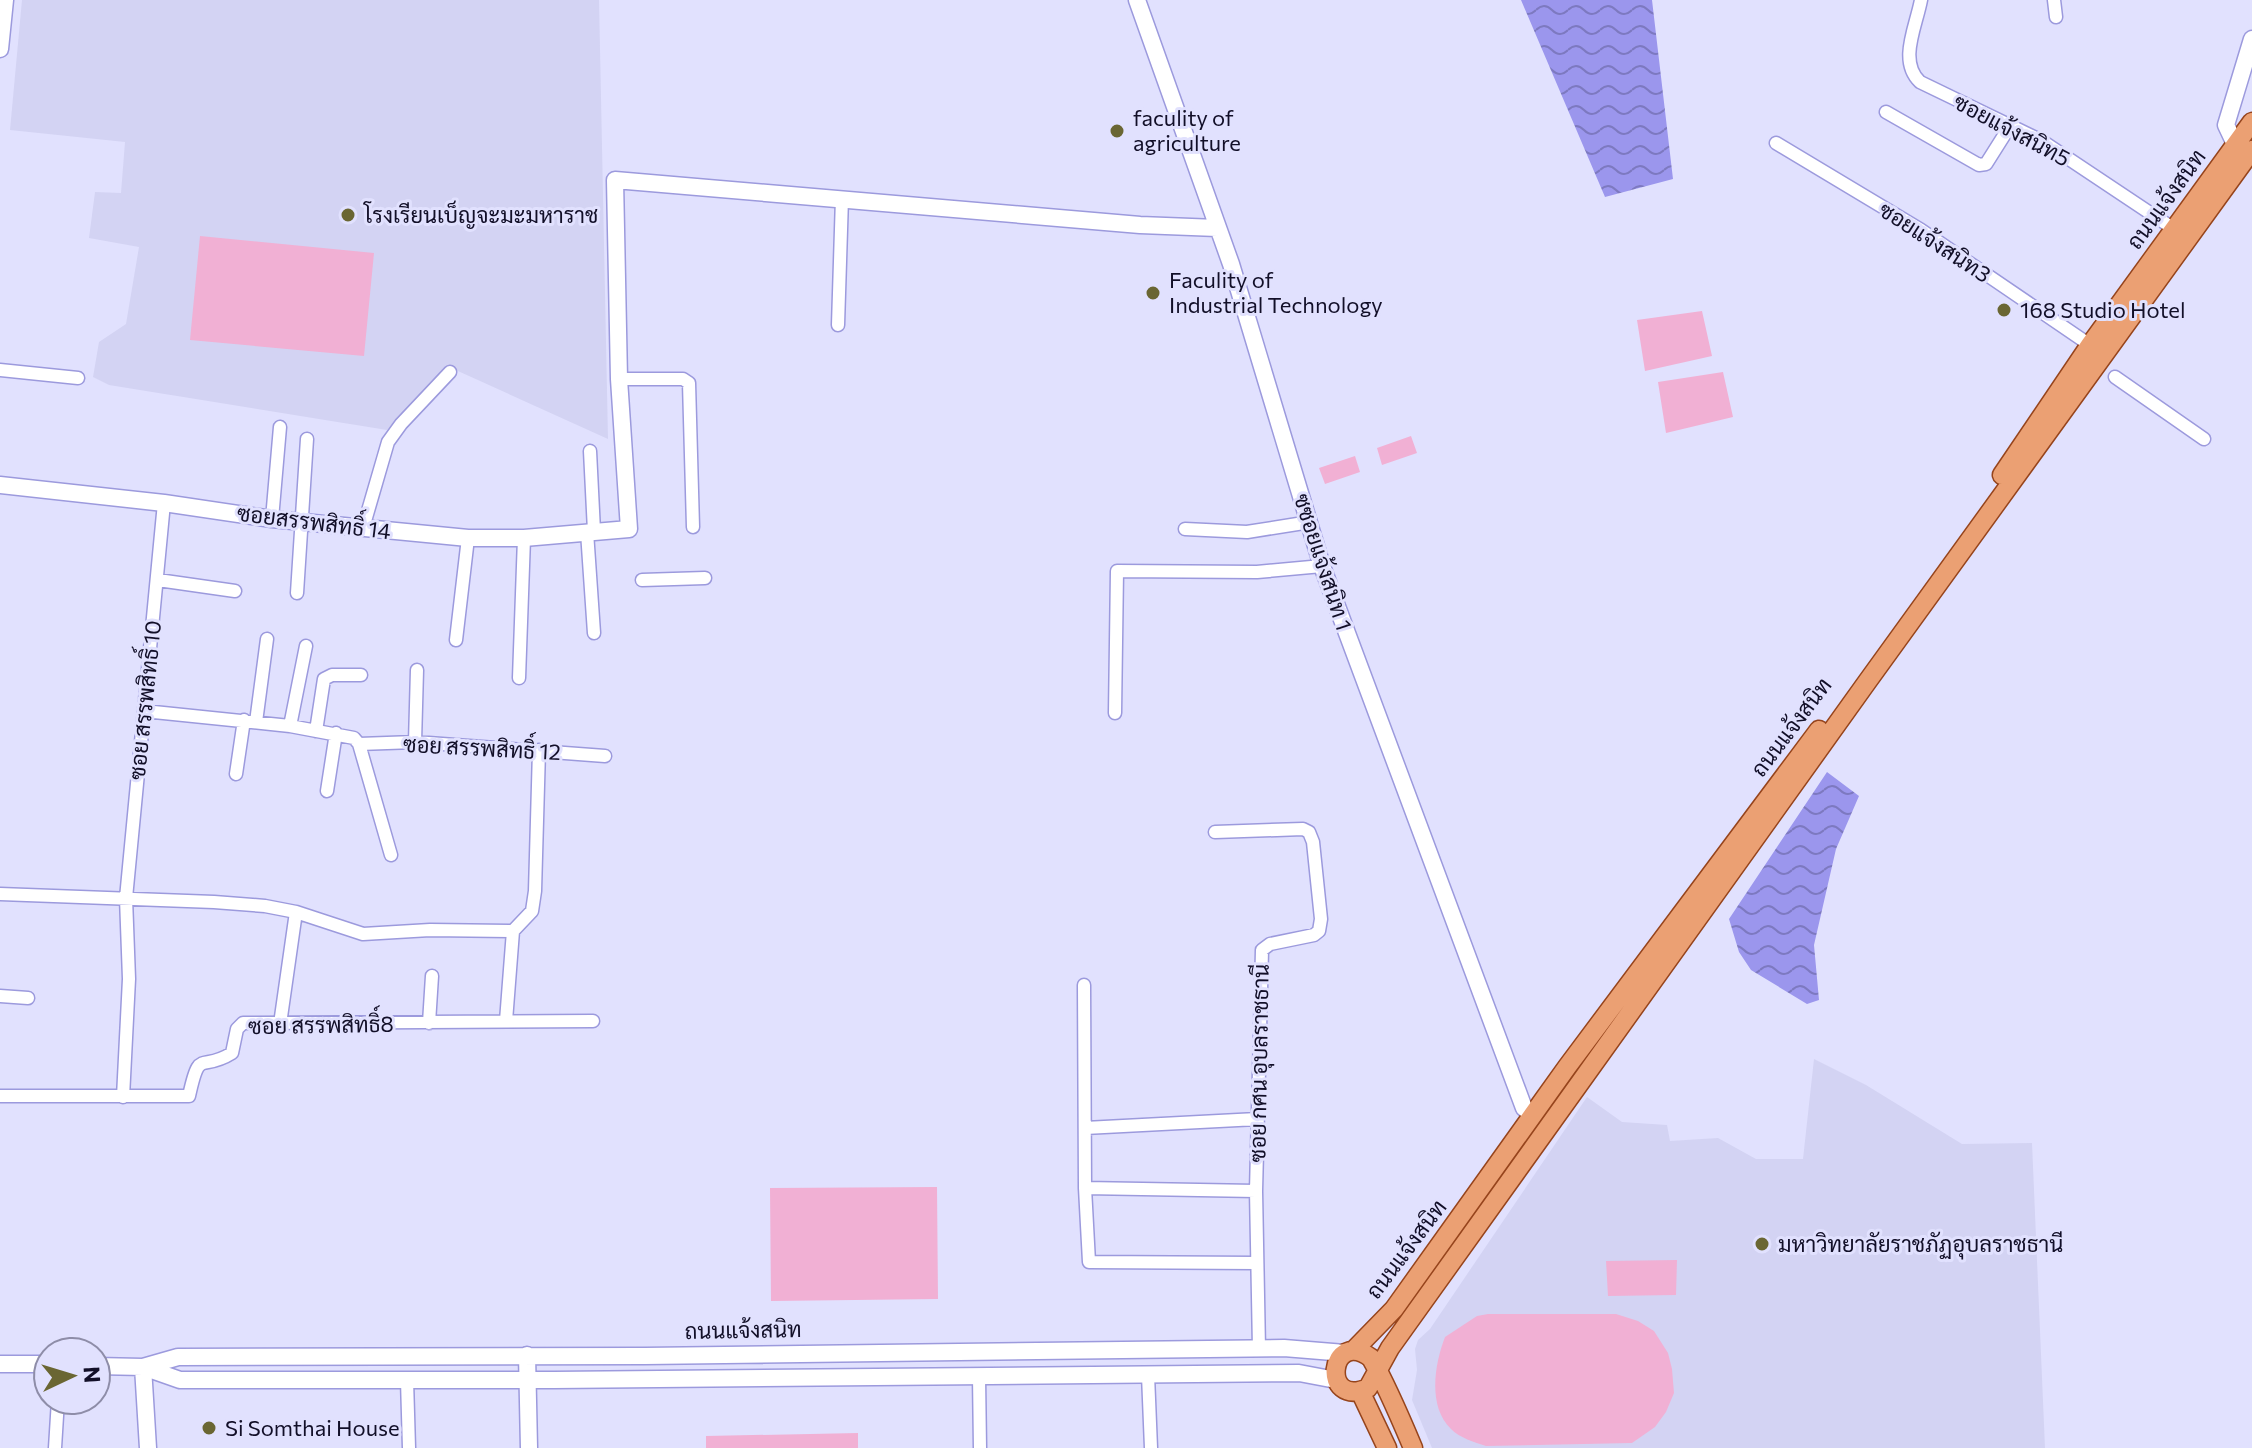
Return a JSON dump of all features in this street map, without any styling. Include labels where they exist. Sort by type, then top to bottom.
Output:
[{"type":"main road","name":"ถนนแจ้งสนิท","points":[[1376,1370],[2244,147],[2252,122]]},
{"type":"main road","name":"ถนนแจ้งสนิท","points":[[1349,1352],[1394,1309],[1533,1115],[1907,611],[2174,229],[2244,147]]},
{"type":"main road","points":[[1376,1370],[1368,1388],[1360,1391],[1341,1388],[1336,1380],[1338,1359],[1349,1352],[1371,1358],[1413,1448]]},
{"type":"main road","points":[[1360,1391],[1387,1448]]},
{"type":"street","points":[[0,49],[5,0]]},
{"type":"street","name":"ซซอยแจ้งสนิท 1","points":[[1137,0],[1231,264],[1322,566],[1524,1108],[1533,1115]]},
{"type":"street","name":"ซอยแจ้งสนิท5","points":[[1921,0],[1908,60],[1911,73],[1920,82],[2042,141],[2174,229]]},
{"type":"street","points":[[2054,0],[2056,17]]},
{"type":"street","points":[[2244,147],[2226,125],[2252,39]]},
{"type":"street","points":[[1886,112],[1979,165],[1986,164],[2010,126]]},
{"type":"street","name":"ซอยแจ้งสนิท3","points":[[1776,143],[1921,230],[2090,345]]},
{"type":"street","points":[[693,527],[689,383],[683,379],[619,379],[615,180],[1140,225],[1217,228]]},
{"type":"street","points":[[838,325],[842,198]]},
{"type":"street","points":[[0,370],[78,378]]},
{"type":"street","points":[[363,528],[388,442],[450,372]]},
{"type":"street","points":[[2115,377],[2204,439]]},
{"type":"street","name":"ซอยสรรพสิทธิ์ 14","points":[[0,485],[164,503],[272,519],[468,538],[524,538],[629,529],[619,379]]},
{"type":"street","points":[[272,519],[280,427]]},
{"type":"street","points":[[297,593],[307,439]]},
{"type":"street","points":[[590,451],[594,633]]},
{"type":"street","name":"ซอย สรรพสิทธิ์ 10","points":[[123,1097],[129,979],[126,898],[164,503]]},
{"type":"street","points":[[1185,529],[1247,532],[1310,522]]},
{"type":"street","points":[[456,640],[468,538]]},
{"type":"street","points":[[519,678],[524,538]]},
{"type":"street","points":[[1115,713],[1117,571],[1257,572],[1322,566]]},
{"type":"street","points":[[642,580],[705,578]]},
{"type":"street","points":[[158,580],[235,591]]},
{"type":"street","points":[[236,774],[267,639]]},
{"type":"street","points":[[290,726],[306,646]]},
{"type":"street","points":[[415,742],[417,670]]},
{"type":"street","points":[[316,731],[324,679],[332,675],[361,675]]},
{"type":"street","name":"ซอย สรรพสิทธิ์ 12","points":[[144,711],[336,733],[354,738],[359,744],[415,742],[605,756]]},
{"type":"street","points":[[327,791],[336,733]]},
{"type":"street","points":[[359,744],[391,855]]},
{"type":"street","points":[[506,1021],[513,931],[532,911],[535,891],[539,750]]},
{"type":"street","name":"ซอย กศน อุบลราชธานี","points":[[1215,832],[1303,829],[1309,832],[1313,842],[1321,919],[1319,931],[1314,935],[1270,944],[1262,950],[1256,1191],[1259,1349]]},
{"type":"street","points":[[0,894],[214,902],[296,912],[363,934],[430,930],[513,931]]},
{"type":"street","points":[[280,1024],[296,912]]},
{"type":"street","points":[[429,1023],[432,976]]},
{"type":"street","points":[[1084,985],[1085,1188],[1089,1262],[1257,1263]]},
{"type":"street","points":[[0,996],[28,998]]},
{"type":"street","name":"ซอย สรรพสิทธิ์8","points":[[0,1096],[189,1096],[195,1067],[203,1061],[232,1053],[237,1029],[243,1023],[593,1021]]},
{"type":"street","points":[[1085,1128],[1257,1119]]},
{"type":"street","name":"ซอย กศน อุบลราชธานี","points":[[1085,1188],[1256,1191]]},
{"type":"street","name":"ถนนแจ้งสนิท","points":[[112,1366],[143,1367],[178,1357],[1259,1349],[1349,1352]]},
{"type":"street","points":[[1028,1350],[1029,1376]]},
{"type":"street","points":[[527,1355],[529,1448]]},
{"type":"street","points":[[0,1364],[32,1364]]},
{"type":"street","points":[[143,1367],[148,1448]]},
{"type":"street","name":"ถนนแจ้งสนิท","points":[[143,1367],[180,1380],[1299,1373],[1336,1380]]},
{"type":"street","points":[[1148,1375],[1151,1448]]},
{"type":"street","points":[[979,1377],[980,1448]]},
{"type":"street","points":[[407,1380],[409,1448]]},
{"type":"street","points":[[55,1448],[57,1416]]},
{"type":"shaded area","name":"โรงเรียนเบ็ญจะมะมหาราช","points":[[22,0],[599,0],[608,439],[449,367],[387,430],[109,385],[93,377],[99,342],[126,324],[139,247],[89,238],[95,192],[121,193],[125,142],[10,130]]},
{"type":"shaded area","points":[[200,236],[374,253],[364,356],[190,340]]},
{"type":"shaded area","points":[[1702,311],[1712,356],[1645,371],[1637,320]]},
{"type":"shaded area","points":[[1723,372],[1733,417],[1666,433],[1658,382]]},
{"type":"shaded area","points":[[1411,436],[1417,453],[1382,465],[1377,448]]},
{"type":"shaded area","points":[[1355,456],[1360,472],[1325,484],[1319,468]]},
{"type":"shaded area","name":"มหาวิทยาลัยราชภัฏอุบลราชธานี","points":[[1814,1059],[1866,1085],[1962,1144],[2032,1143],[2045,1448],[1432,1448],[1412,1400],[1418,1340],[1430,1329],[1587,1097],[1622,1122],[1667,1125],[1670,1141],[1718,1138],[1756,1159],[1803,1159]]},
{"type":"shaded area","points":[[937,1187],[938,1299],[771,1301],[770,1188]]},
{"type":"shaded area","points":[[1677,1260],[1676,1295],[1608,1296],[1606,1261]]},
{"type":"shaded area","points":[[1616,1314],[1638,1321],[1654,1331],[1668,1353],[1674,1393],[1666,1412],[1655,1427],[1632,1443],[1486,1446],[1463,1437],[1443,1420],[1439,1409],[1435,1384],[1438,1359],[1445,1337],[1477,1316]]},
{"type":"shaded area","points":[[858,1433],[858,1448],[706,1448],[706,1436]]},
{"type":"water","points":[[1521,0],[1652,0],[1673,179],[1605,197]]},
{"type":"water","points":[[1827,772],[1859,796],[1836,849],[1814,945],[1819,1000],[1807,1004],[1751,970],[1739,952],[1729,919]]},
{"type":"place","name":"faculity of agriculture","points":[[1117,131]]},
{"type":"place","name":"โรงเรียนเบ็ญจะมะมหาราช","points":[[348,215]]},
{"type":"place","name":"Faculity of Industrial Technology","points":[[1153,293]]},
{"type":"place","name":"168 Studio Hotel","points":[[2004,310]]},
{"type":"place","name":"มหาวิทยาลัยราชภัฏอุบลราชธานี","points":[[1762,1244]]},
{"type":"place","name":"Si Somthai House","points":[[209,1428]]}]
